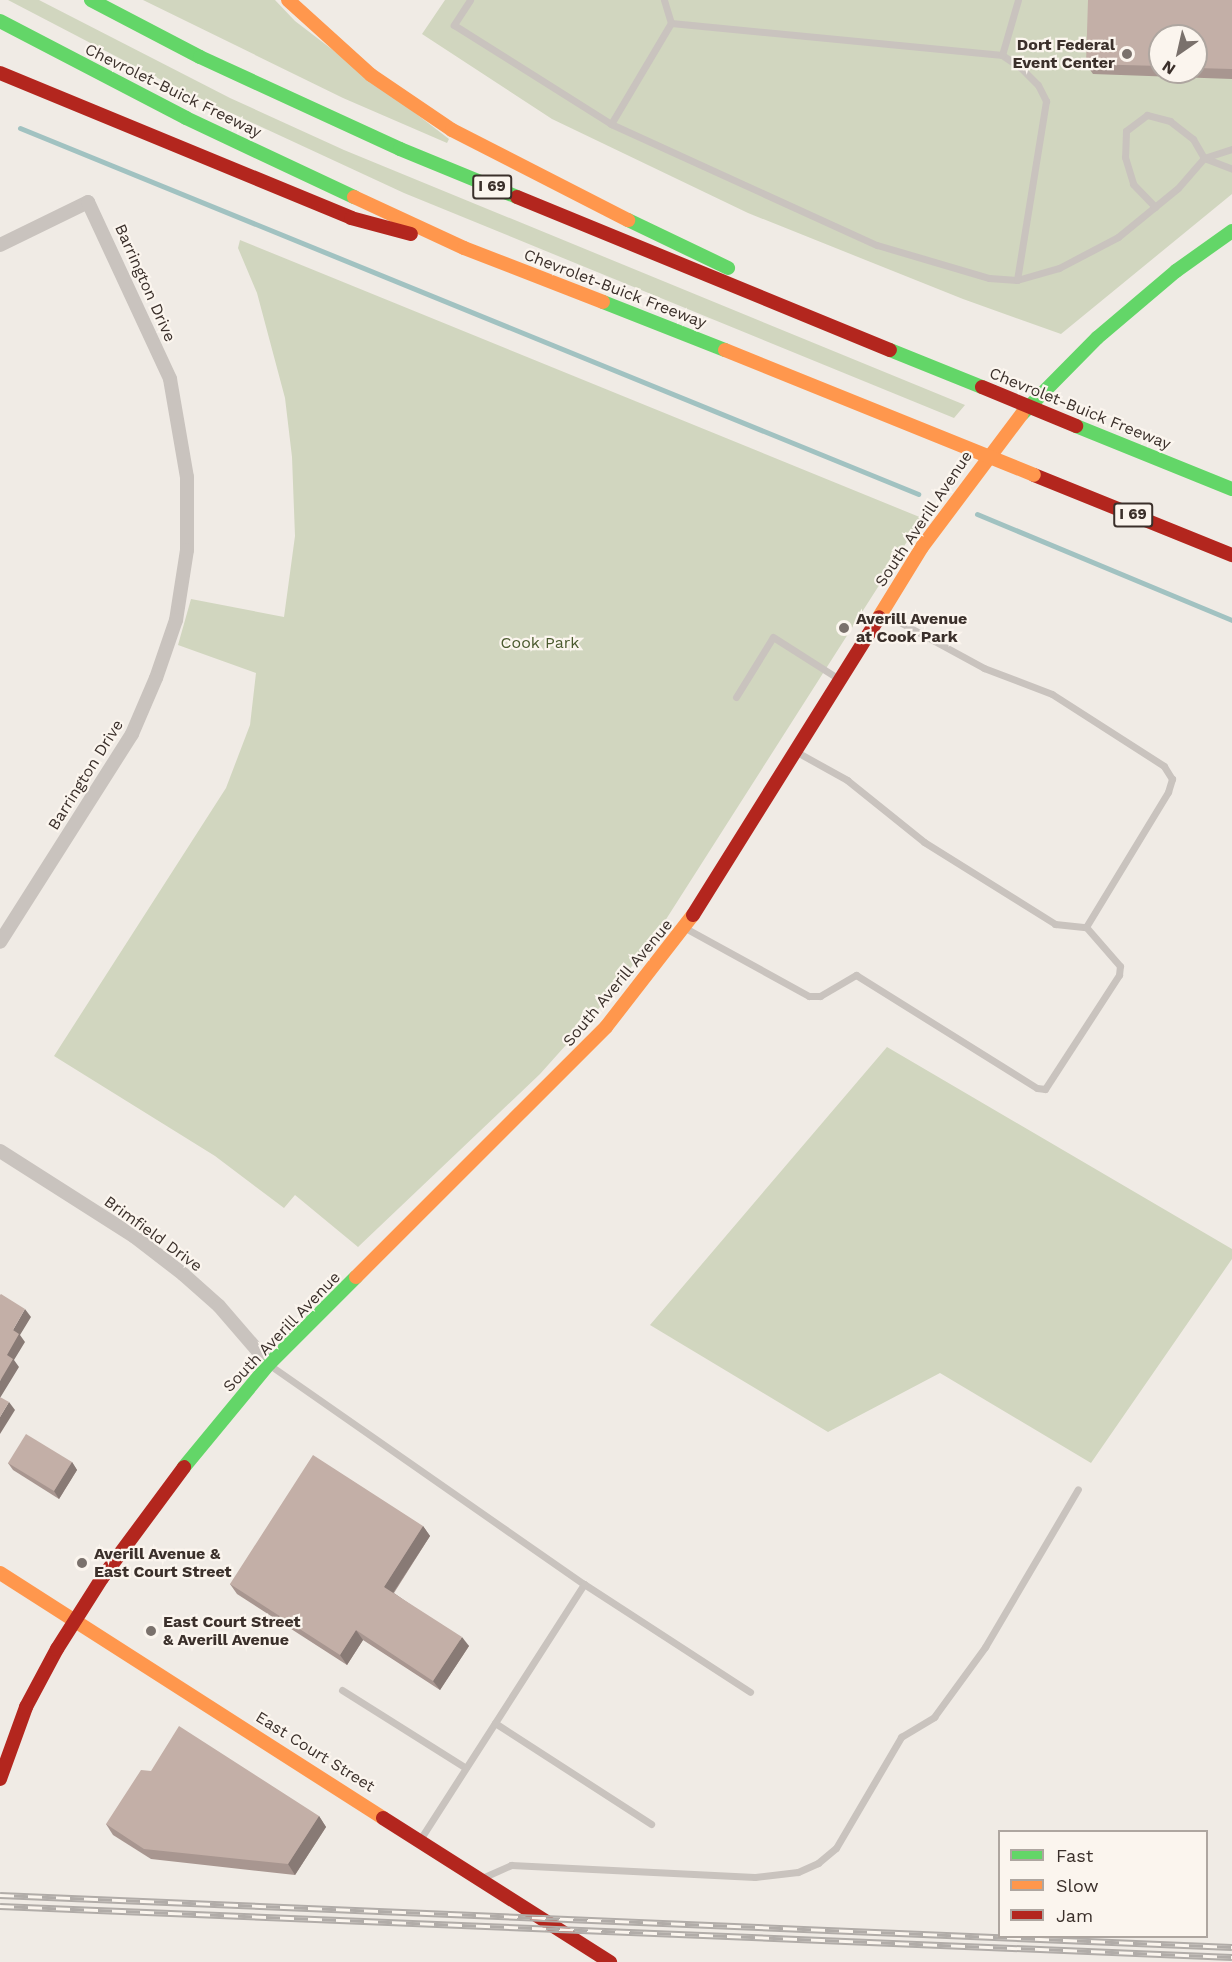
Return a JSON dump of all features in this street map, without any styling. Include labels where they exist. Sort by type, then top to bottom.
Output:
[{"type":"main road","name":"Chevrolet-Buick Freeway","points":[[91,0],[200,57],[400,149],[1232,489]]},
{"type":"main road","points":[[288,0],[389,88],[497,157],[902,354]]},
{"type":"main road","name":"Chevrolet-Buick Freeway","points":[[0,21],[186,118],[464,248],[725,350],[1232,555]]},
{"type":"main road","points":[[0,73],[351,218],[464,248]]},
{"type":"main road","name":"South Averill Avenue","points":[[0,1779],[26,1707],[75,1620],[203,1441],[269,1364],[533,1105],[606,1028],[685,928],[880,612],[962,488],[1031,402],[1140,300],[1232,231]]},
{"type":"main road","name":"East Court Street","points":[[0,1573],[421,1838],[610,1962]]},
{"type":"street","name":"Barrington Drive","points":[[0,245],[88,202],[170,379],[187,477],[187,550],[176,620],[132,734],[0,942]]},
{"type":"street","name":"Brimfield Drive","points":[[0,1151],[135,1237],[183,1274],[219,1306],[269,1364]]},
{"type":"lane","points":[[470,0],[453,25],[611,124],[877,245],[989,278],[1017,280],[1059,268],[1118,237],[1178,188],[1204,158],[1232,149]]},
{"type":"lane","points":[[611,124],[671,23],[664,0]]},
{"type":"lane","points":[[1002,55],[1018,0]]},
{"type":"lane","points":[[671,23],[1002,55],[1031,77],[1046,101],[1017,280]]},
{"type":"lane","points":[[1155,207],[1133,184],[1125,157],[1126,130],[1147,115],[1170,122],[1192,139],[1204,158],[1232,169]]},
{"type":"lane","points":[[880,612],[984,668],[1052,694],[1164,766],[1172,779],[1168,792],[1086,927]]},
{"type":"lane","points":[[736,697],[773,637],[839,679]]},
{"type":"lane","points":[[685,928],[809,996],[820,996],[856,975],[1037,1088],[1046,1089],[1119,975],[1120,966],[1086,927],[1055,924],[924,842],[847,780],[794,751]]},
{"type":"lane","points":[[269,1364],[584,1584],[750,1692]]},
{"type":"lane","points":[[482,1878],[511,1865],[755,1877],[798,1872],[818,1863],[836,1848],[900,1737],[934,1717],[985,1647],[1078,1489]]},
{"type":"lane","points":[[421,1838],[584,1584]]},
{"type":"lane","points":[[342,1690],[466,1768]]},
{"type":"lane","points":[[495,1723],[651,1824]]},
{"type":"green space","points":[[8,0],[39,0],[230,98],[344,150],[965,405],[954,418],[404,193],[171,85]]},
{"type":"green space","points":[[143,0],[275,0],[295,21],[449,139],[447,143],[343,98]]},
{"type":"green space","points":[[445,0],[1232,0],[1232,194],[1061,334],[963,299],[748,213],[552,119],[422,34]]},
{"type":"green space","name":"Cook Park","points":[[240,240],[922,518],[656,935],[600,1007],[540,1074],[358,1247],[295,1195],[284,1208],[215,1156],[54,1056],[226,788],[250,725],[256,673],[178,645],[191,599],[284,617],[295,536],[292,457],[285,398],[257,293],[238,248]]},
{"type":"green space","points":[[887,1047],[1232,1249],[1232,1259],[1091,1463],[940,1373],[828,1432],[650,1325]]},
{"type":"building","name":"Dort Federal Event Center","points":[[1088,0],[1232,0],[1232,69],[1208,68],[1208,24],[1148,24],[1148,66],[1086,64]]},
{"type":"building","points":[[0,1295],[25,1309],[13,1330],[19,1334],[7,1355],[13,1359],[0,1381]]},
{"type":"building","points":[[0,1397],[9,1402],[0,1417]]},
{"type":"building","points":[[26,1434],[72,1462],[54,1491],[8,1463]]},
{"type":"building","points":[[313,1455],[423,1526],[384,1587],[462,1637],[433,1681],[356,1630],[340,1655],[230,1584]]},
{"type":"building","points":[[179,1726],[319,1816],[288,1864],[144,1849],[106,1824],[141,1770],[151,1771]]},
{"type":"waterway","points":[[20,128],[918,494]]},
{"type":"waterway","points":[[977,514],[1232,620]]},
{"type":"railway","points":[[0,1895],[998,1937]]},
{"type":"railway","points":[[0,1906],[1232,1957]]},
{"type":"railway","points":[[1019,1938],[1232,1947]]},
{"type":"traffic: fast","points":[[91,0],[200,57],[400,149],[517,197]]},
{"type":"traffic: fast","points":[[0,21],[186,118],[354,197]]},
{"type":"traffic: fast","points":[[628,220],[728,268]]},
{"type":"traffic: fast","points":[[1022,414],[1097,338],[1176,271],[1232,231]]},
{"type":"traffic: fast","points":[[603,302],[725,350]]},
{"type":"traffic: fast","points":[[890,350],[982,387]]},
{"type":"traffic: fast","points":[[1076,426],[1232,489]]},
{"type":"traffic: fast","points":[[184,1467],[269,1364],[356,1277]]},
{"type":"traffic: slow","points":[[288,0],[371,75],[452,130],[628,220]]},
{"type":"traffic: slow","points":[[354,197],[464,248],[603,302]]},
{"type":"traffic: slow","points":[[725,350],[1034,475]]},
{"type":"traffic: slow","points":[[879,617],[922,547],[1022,414]]},
{"type":"traffic: slow","points":[[356,1277],[606,1027],[693,915]]},
{"type":"traffic: slow","points":[[0,1573],[383,1818]]},
{"type":"traffic: jam","points":[[0,73],[351,218],[411,234]]},
{"type":"traffic: jam","points":[[517,197],[890,350]]},
{"type":"traffic: jam","points":[[982,387],[1076,426]]},
{"type":"traffic: jam","points":[[1034,475],[1232,555]]},
{"type":"traffic: jam","points":[[693,915],[879,617]]},
{"type":"traffic: jam","points":[[0,1779],[26,1707],[57,1649],[102,1578],[184,1467]]},
{"type":"traffic: jam","points":[[383,1818],[610,1962]]},
{"type":"place","name":"Dort Federal Event Center","points":[[1127,54]]},
{"type":"place","name":"Averill Avenue at Cook Park","points":[[844,628]]},
{"type":"place","name":"Averill Avenue & East Court Street","points":[[82,1563]]},
{"type":"place","name":"East Court Street & Averill Avenue","points":[[151,1631]]}]
